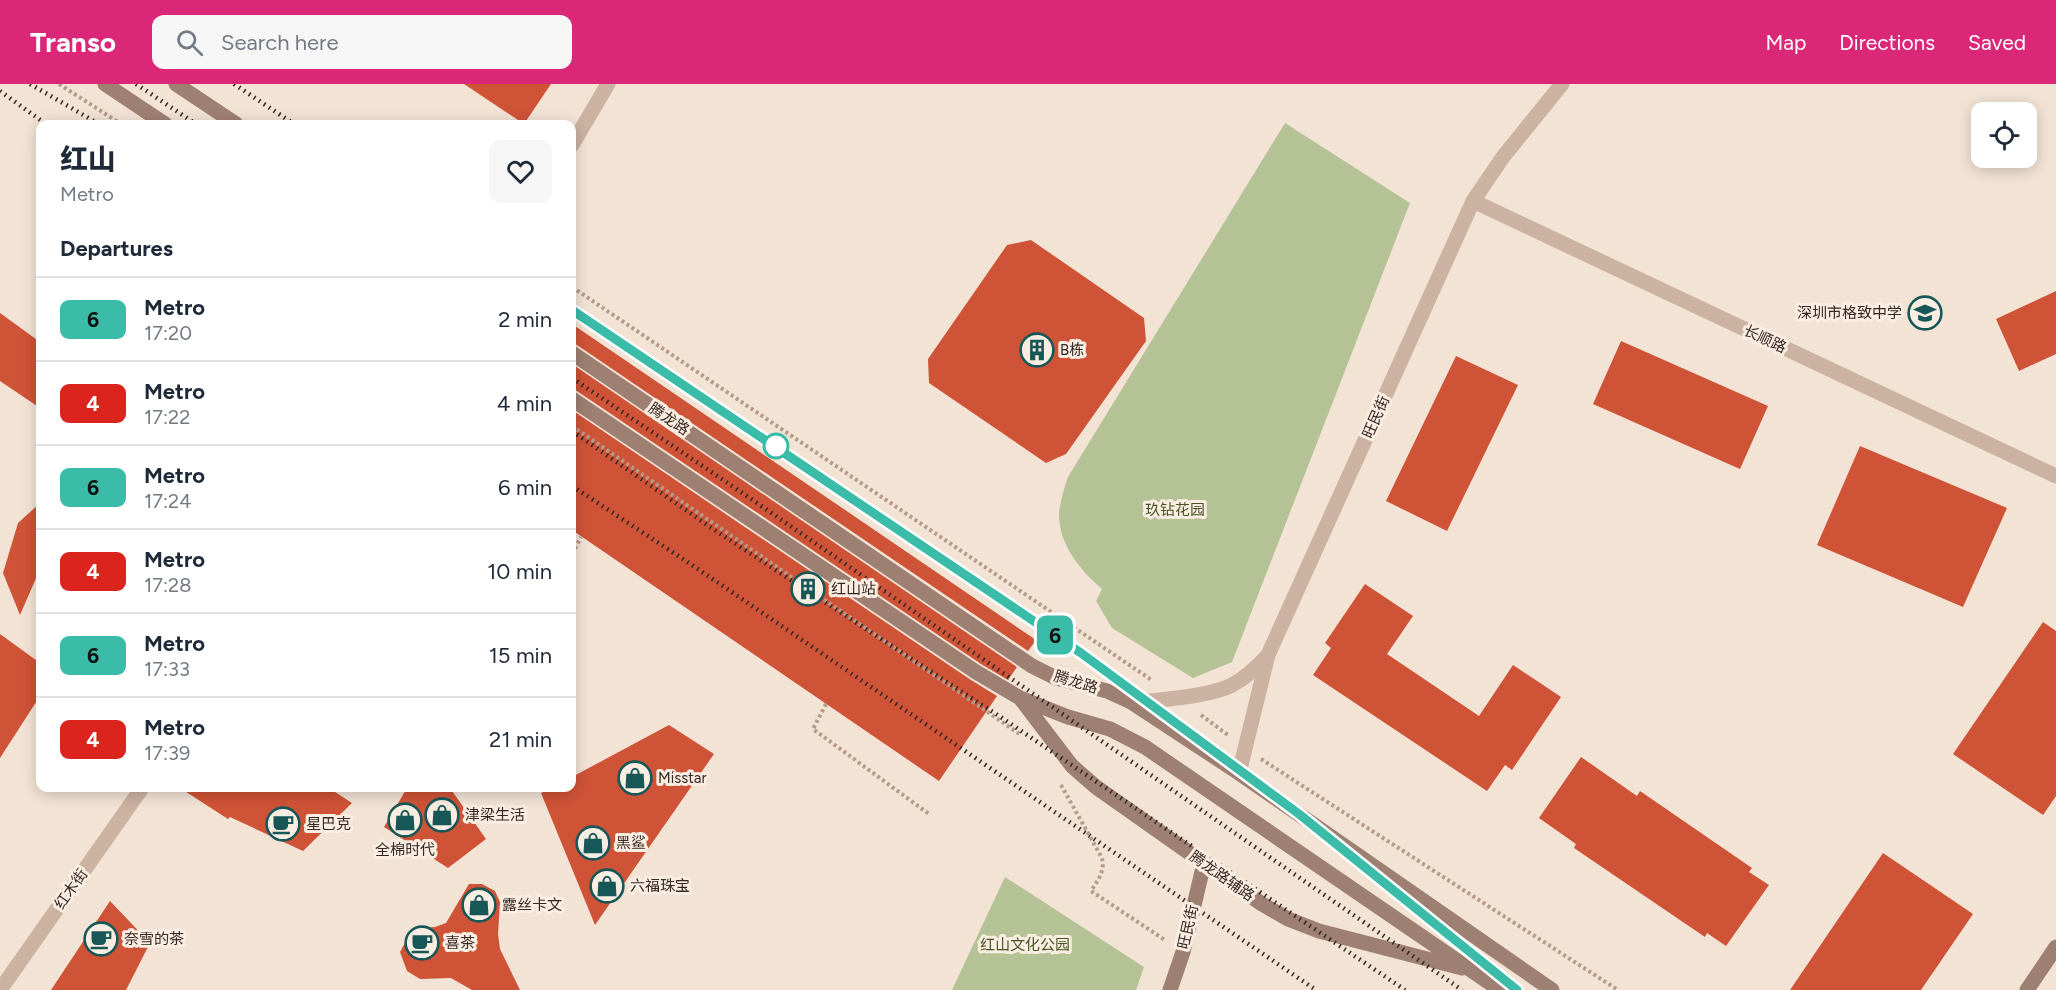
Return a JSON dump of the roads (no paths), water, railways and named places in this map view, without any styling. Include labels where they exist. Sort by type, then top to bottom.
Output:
[{"type":"main road","points":[[105,84],[159,120]]},
{"type":"main road","points":[[176,84],[230,120]]},
{"type":"main road","name":"腾龙路","points":[[576,356],[1032,666],[1056,678],[1107,691],[1131,702],[1239,773],[1552,990]]},
{"type":"main road","points":[[576,402],[976,672],[1020,698],[1068,717],[1110,729],[1145,747],[1500,990]]},
{"type":"main road","name":"腾龙路辅路","points":[[1020,698],[1051,741],[1072,766],[1088,780],[1203,863],[1288,919],[1318,931],[1473,971]]},
{"type":"main road","name":"旺民街","points":[[1170,990],[1183,952],[1203,863]]},
{"type":"main road","points":[[2027,990],[2056,947]]},
{"type":"street","points":[[576,138],[608,84]]},
{"type":"street","name":"旺民街","points":[[1239,773],[1268,656],[1473,201],[1503,157],[1562,84]]},
{"type":"street","name":"长顺路","points":[[1473,201],[2056,476]]},
{"type":"street","points":[[1131,702],[1166,699],[1231,686],[1250,674],[1268,656]]},
{"type":"street","name":"红木街","points":[[0,990],[139,792]]},
{"type":"railway","points":[[30,84],[92,120]]},
{"type":"railway","points":[[136,84],[190,120]]},
{"type":"railway","points":[[234,84],[288,120]]},
{"type":"railway","points":[[0,91],[40,120]]},
{"type":"railway","points":[[576,313],[1081,653],[1299,815],[1517,990]]},
{"type":"railway","points":[[576,381],[744,494],[1462,990]]},
{"type":"railway","points":[[576,434],[716,531],[1002,718],[1405,990]]},
{"type":"railway","points":[[576,489],[692,565],[1316,990]]},
{"type":"metro line","name":"6","points":[[576,313],[1081,653],[1299,814],[1517,990]]},
{"type":"place","name":"深圳市格致中学","points":[[1925,313]]},
{"type":"place","name":"B栋","points":[[1037,350]]},
{"type":"place","name":"红山站","points":[[808,589]]},
{"type":"place","name":"Misstar","points":[[635,778]]},
{"type":"place","name":"津梁生活","points":[[442,815]]},
{"type":"place","name":"全棉时代","points":[[405,820]]},
{"type":"place","name":"星巴克","points":[[283,824]]},
{"type":"place","name":"黑鲨","points":[[593,843]]},
{"type":"place","name":"六福珠宝","points":[[607,886]]},
{"type":"place","name":"露丝卡文","points":[[479,905]]},
{"type":"place","name":"奈雪的茶","points":[[101,939]]},
{"type":"place","name":"喜茶","points":[[422,943]]},
{"type":"park label","name":"玖钻花园","points":[[1175,510]]},
{"type":"park label","name":"红山文化公园","points":[[1025,945]]}]
